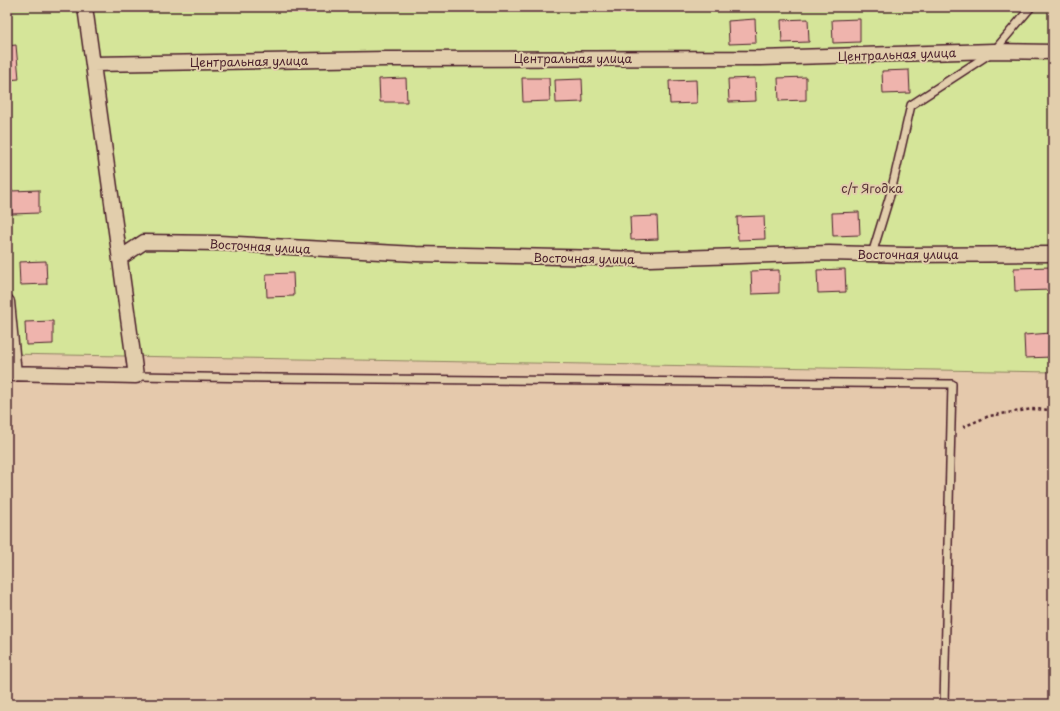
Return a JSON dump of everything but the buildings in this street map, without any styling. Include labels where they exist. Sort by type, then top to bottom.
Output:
[{"type":"street","points":[[7,302],[11,374],[136,376],[85,7]]},
{"type":"street","name":"Центральная улица","points":[[93,64],[386,58],[761,58],[994,51],[1053,52]]},
{"type":"street","name":"Восточная улица","points":[[120,258],[144,242],[219,243],[416,254],[642,259],[829,253],[1053,254]]},
{"type":"lane","points":[[872,254],[890,192],[911,104],[994,51],[1031,7]]},
{"type":"lane","points":[[136,376],[952,384],[944,704]]},
{"type":"path","points":[[951,431],[989,416],[1032,409],[1053,410]]},
{"type":"green space","name":"с/т Ягодка","points":[[7,7],[1053,7],[1053,372],[7,354]]}]
